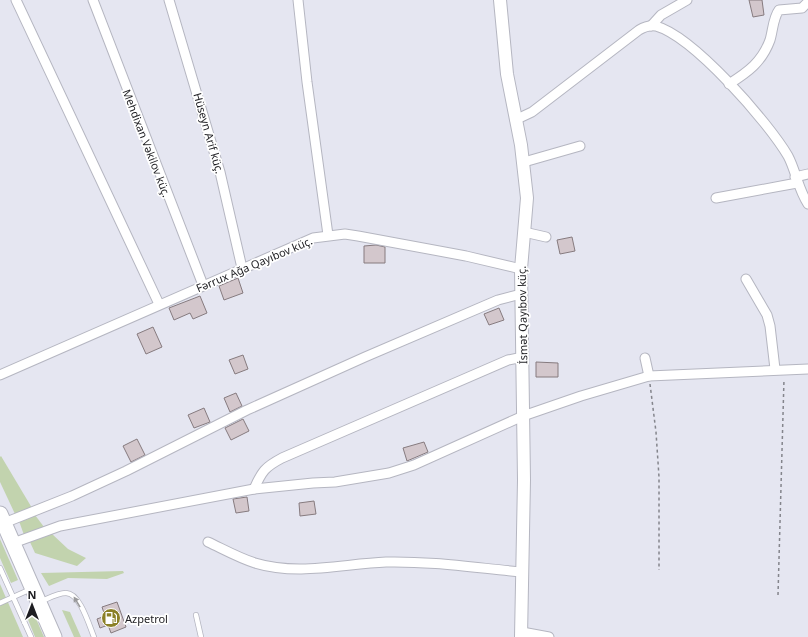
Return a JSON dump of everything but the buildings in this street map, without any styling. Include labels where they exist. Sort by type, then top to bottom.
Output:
[{"type":"main road","points":[[2,518],[54,637]]},
{"type":"street","points":[[16,0],[159,304]]},
{"type":"street","name":"Mehdixan Vəkilov küç.","points":[[92,0],[203,285]]},
{"type":"street","name":"Hüseyn Arif küç.","points":[[169,0],[220,172],[242,268]]},
{"type":"street","points":[[298,0],[307,82],[328,235]]},
{"type":"street","name":"İsmət Qayıbov küç.","points":[[500,0],[507,74],[524,162],[527,198],[521,269],[523,357],[522,635]]},
{"type":"street","points":[[515,120],[532,112],[639,30],[652,26],[662,15],[687,0]]},
{"type":"street","points":[[729,84],[751,70],[760,60],[770,40],[776,14],[779,10],[802,8],[808,2]]},
{"type":"street","points":[[652,26],[667,32],[691,47],[729,84],[752,110],[788,157],[796,180],[808,204]]},
{"type":"street","points":[[524,162],[580,146]]},
{"type":"street","points":[[716,198],[796,180],[808,174]]},
{"type":"street","points":[[524,232],[546,237]]},
{"type":"street","name":"Fərrux Ağa Qayıbov küç.","points":[[0,375],[159,304],[313,238],[328,235],[358,236],[466,256],[521,269]]},
{"type":"street","points":[[746,279],[767,315],[779,369]]},
{"type":"street","points":[[2,518],[72,496],[126,471],[246,410],[498,300],[521,294]]},
{"type":"street","points":[[254,489],[262,471],[269,464],[508,360],[523,357]]},
{"type":"street","points":[[645,358],[649,376]]},
{"type":"street","points":[[13,543],[60,526],[254,489],[335,482],[389,473],[414,465],[523,416],[581,396],[649,376],[779,369],[808,369]]},
{"type":"street","points":[[208,542],[256,563],[281,568],[314,569],[385,562],[522,572]]},
{"type":"street","points":[[522,635],[550,637]]},
{"type":"lane","points":[[0,568],[31,637]]},
{"type":"lane","points":[[0,602],[33,588]]},
{"type":"lane","points":[[39,602],[65,593],[71,594],[77,598],[94,637]]},
{"type":"lane","points":[[196,615],[201,637]]},
{"type":"path","points":[[778,595],[779,369]]},
{"type":"path","points":[[649,376],[660,477],[659,570]]},
{"type":"green space","points":[[1,456],[32,508],[15,514],[0,482]]},
{"type":"green space","points":[[35,515],[44,527],[24,535],[19,521]]},
{"type":"green space","points":[[51,533],[68,549],[86,558],[77,566],[35,553],[30,542]]},
{"type":"green space","points":[[0,539],[18,580],[11,583],[0,558]]},
{"type":"green space","points":[[123,571],[124,573],[107,579],[68,578],[49,586],[41,573]]},
{"type":"green space","points":[[0,584],[23,637],[0,637]]},
{"type":"green space","points":[[62,610],[70,612],[81,637],[74,637]]},
{"type":"green space","points":[[34,614],[44,637],[35,637],[27,617]]},
{"type":"place","name":"Azpetrol","points":[[111,618]]}]
